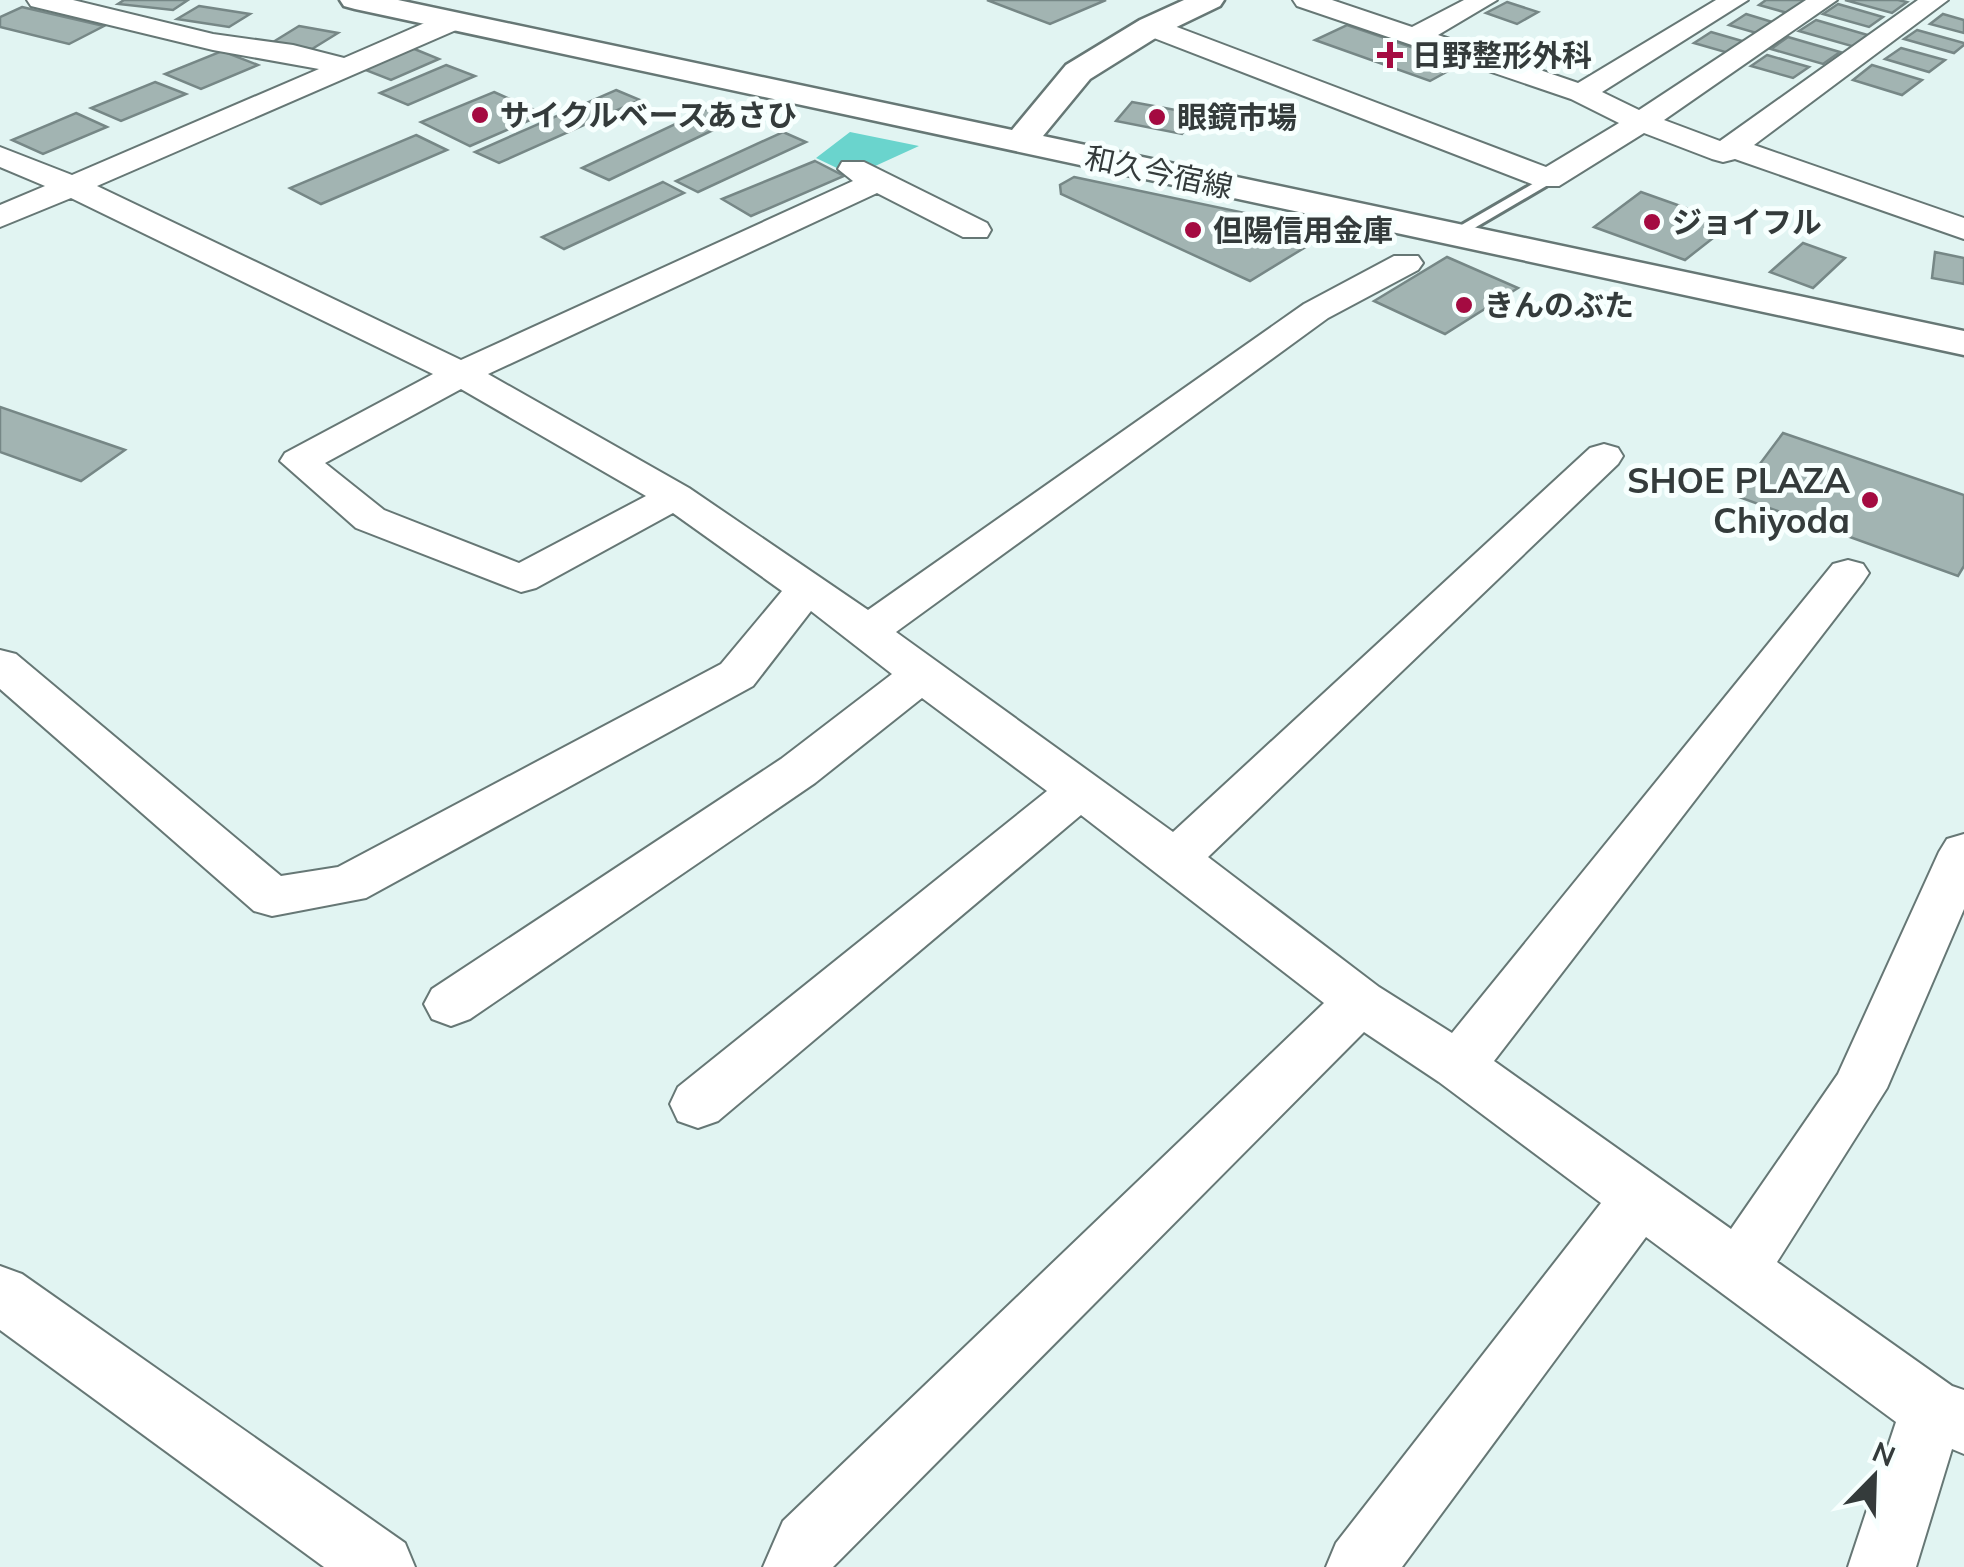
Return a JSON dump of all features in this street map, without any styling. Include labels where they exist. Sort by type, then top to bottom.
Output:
[{"type":"main road","name":"和久今宿線","points":[[354,0],[1964,344]]},
{"type":"main road","points":[[1019,143],[1078,72],[1151,27],[1209,0]]},
{"type":"street","points":[[40,0],[214,42],[294,53],[346,67]]},
{"type":"street","points":[[1306,0],[1581,93],[1638,121],[1722,153],[1935,0]]},
{"type":"street","points":[[1414,36],[1484,0]]},
{"type":"street","points":[[1581,93],[1735,0]]},
{"type":"street","points":[[1151,27],[1548,179],[1601,149],[1824,0]]},
{"type":"street","points":[[0,217],[453,21]]},
{"type":"street","points":[[1732,147],[1964,228]]},
{"type":"street","points":[[0,156],[70,184],[464,374],[675,496],[868,631],[921,674],[1175,858],[1360,1002],[1458,1066],[1948,1416],[1882,1567]]},
{"type":"street","points":[[675,496],[520,579],[370,518],[299,461],[498,354],[865,175],[975,230]]},
{"type":"street","points":[[868,631],[1316,311],[1406,263]]},
{"type":"street","points":[[1175,858],[1604,456]]},
{"type":"street","points":[[1458,1066],[1848,573]]},
{"type":"street","points":[[0,665],[272,897],[348,884],[737,675],[806,588]]},
{"type":"street","points":[[451,1004],[798,771],[921,674]]},
{"type":"street","points":[[698,1104],[1081,789]]},
{"type":"street","points":[[1738,1269],[1859,1088],[1964,852]]},
{"type":"street","points":[[796,1567],[807,1545],[1360,1002]]},
{"type":"street","points":[[1360,1567],[1640,1198]]},
{"type":"street","points":[[4,1302],[380,1567]]},
{"type":"lane","points":[[1454,234],[1548,179]]},
{"type":"shaded area","points":[[850,132],[919,146],[873,167],[859,160],[839,169],[816,158]]},
{"type":"building","points":[[124,0],[188,0],[173,10],[118,4]]},
{"type":"building","points":[[987,0],[1106,0],[1050,24]]},
{"type":"building","points":[[1766,0],[1812,0],[1791,14],[1759,5]]},
{"type":"building","points":[[1845,0],[1898,0],[1907,2],[1892,13]]},
{"type":"building","points":[[1507,2],[1538,12],[1517,24],[1486,13]]},
{"type":"building","points":[[1838,4],[1883,17],[1869,27],[1823,14]]},
{"type":"building","points":[[199,6],[250,14],[229,27],[177,19]]},
{"type":"building","points":[[22,7],[104,26],[69,44],[0,27],[0,17]]},
{"type":"building","points":[[1746,14],[1779,24],[1763,35],[1729,25]]},
{"type":"building","points":[[1943,14],[1964,20],[1964,33],[1930,24]]},
{"type":"building","points":[[1816,20],[1871,36],[1855,47],[1799,31]]},
{"type":"building","points":[[1347,25],[1461,64],[1430,81],[1315,40]]},
{"type":"building","points":[[299,26],[338,33],[312,49],[273,42]]},
{"type":"building","points":[[1917,30],[1964,45],[1954,53],[1904,39]]},
{"type":"building","points":[[1711,32],[1749,43],[1732,54],[1694,43]]},
{"type":"building","points":[[1788,37],[1840,52],[1823,64],[1771,49]]},
{"type":"building","points":[[412,48],[439,59],[391,80],[363,69]]},
{"type":"building","points":[[1901,48],[1945,60],[1929,72],[1885,59]]},
{"type":"building","points":[[222,51],[258,65],[201,89],[165,74]]},
{"type":"building","points":[[1767,55],[1809,67],[1793,78],[1751,66]]},
{"type":"building","points":[[446,65],[475,76],[408,105],[380,93]]},
{"type":"building","points":[[1872,65],[1922,80],[1902,95],[1853,80]]},
{"type":"building","points":[[155,82],[186,94],[121,121],[91,108]]},
{"type":"building","points":[[616,90],[640,100],[499,163],[475,152]]},
{"type":"building","points":[[494,92],[544,114],[470,146],[421,122]]},
{"type":"building","points":[[1132,102],[1198,114],[1182,134],[1116,121]]},
{"type":"building","points":[[707,109],[734,120],[609,180],[582,168]]},
{"type":"building","points":[[76,113],[107,127],[43,154],[12,140]]},
{"type":"building","points":[[783,132],[806,142],[698,192],[676,181]]},
{"type":"building","points":[[416,135],[447,150],[321,204],[290,188]]},
{"type":"building","points":[[815,161],[844,176],[751,216],[722,199]]},
{"type":"building","points":[[1074,177],[1297,224],[1322,237],[1250,281],[1061,194],[1060,185]]},
{"type":"building","points":[[663,182],[684,193],[564,249],[542,237]]},
{"type":"building","points":[[1641,192],[1731,224],[1685,260],[1594,227]]},
{"type":"building","points":[[1803,243],[1845,258],[1813,288],[1770,272]]},
{"type":"building","points":[[1935,252],[1964,258],[1964,284],[1932,278]]},
{"type":"building","points":[[1447,257],[1518,288],[1445,334],[1374,301]]},
{"type":"building","points":[[0,407],[125,450],[81,481],[0,452]]},
{"type":"building","points":[[1783,433],[1964,495],[1964,566],[1958,576],[1736,496]]},
{"type":"place","name":"日野整形外科","points":[[1390,55]]},
{"type":"place","name":"サイクルベースあさひ","points":[[480,115]]},
{"type":"place","name":"眼鏡市場","points":[[1157,117]]},
{"type":"place","name":"ジョイフル","points":[[1652,222]]},
{"type":"place","name":"但陽信用金庫","points":[[1193,230]]},
{"type":"place","name":"きんのぶた","points":[[1464,305]]},
{"type":"place","name":"SHOE PLAZA Chiyoda","points":[[1870,500]]}]
